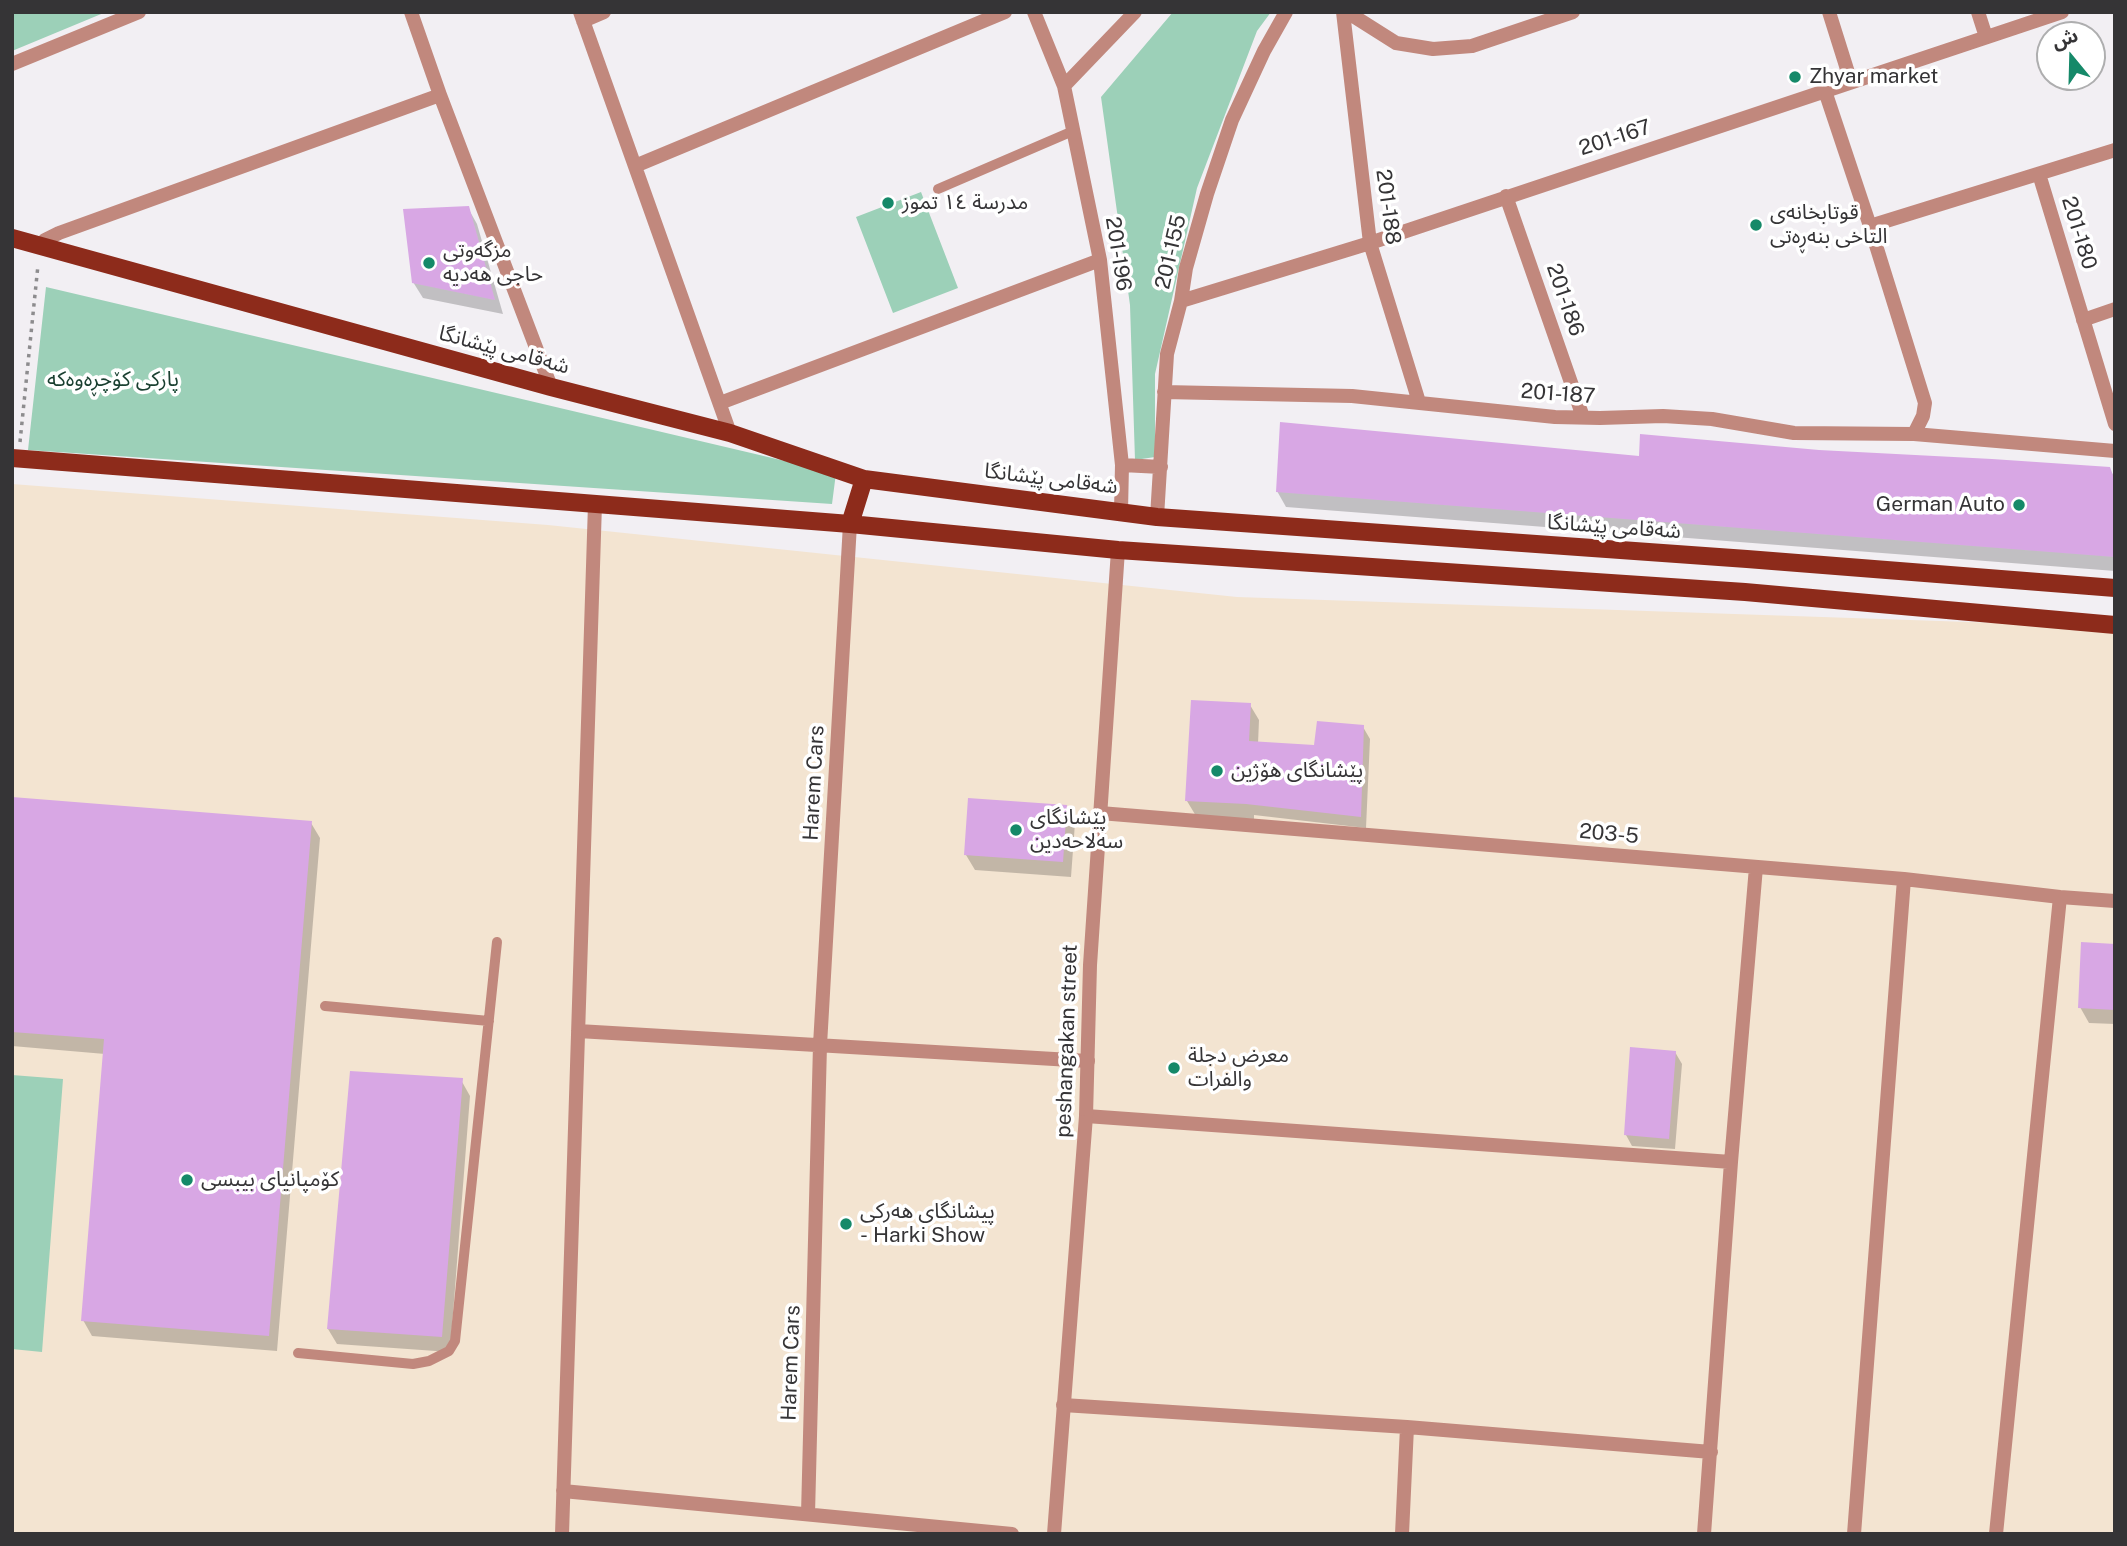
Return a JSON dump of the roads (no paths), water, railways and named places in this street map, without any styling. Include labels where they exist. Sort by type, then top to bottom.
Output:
[{"type":"main road","name":"شەقامی پێشانگا","points":[[12,239],[551,387],[730,433],[864,479],[1157,517],[2115,588]]},
{"type":"main road","points":[[15,458],[850,524],[1118,550],[1745,592],[2115,625]]},
{"type":"main road","points":[[850,524],[864,479]]},
{"type":"main road","points":[[1745,592],[1747,559]]},
{"type":"street","points":[[12,64],[139,12]]},
{"type":"street","points":[[411,12],[551,387]]},
{"type":"street","points":[[604,12],[582,17],[730,433]]},
{"type":"street","points":[[635,166],[1005,12]]},
{"type":"street","name":"201-196","points":[[1034,12],[1064,86],[1100,260],[1122,465],[1121,511]]},
{"type":"street","points":[[1064,86],[1135,12]]},
{"type":"street","name":"201-155","points":[[1157,517],[1167,354],[1181,301],[1186,268],[1232,120],[1264,51],[1286,12]]},
{"type":"street","points":[[1345,12],[1395,43],[1433,49],[1472,46],[1573,12]]},
{"type":"street","name":"201-188","points":[[1345,12],[1370,243],[1419,402]]},
{"type":"street","points":[[1829,12],[1851,82]]},
{"type":"street","points":[[1978,12],[1986,37]]},
{"type":"street","name":"201-167","points":[[1181,301],[1370,243],[2062,12]]},
{"type":"street","points":[[1825,91],[1925,402],[1923,416],[1914,434]]},
{"type":"street","points":[[40,245],[59,233],[440,95]]},
{"type":"street","points":[[1870,226],[2115,150]]},
{"type":"street","name":"201-180","points":[[2039,174],[2115,424]]},
{"type":"street","name":"201-186","points":[[1506,196],[1583,417]]},
{"type":"street","points":[[720,403],[1100,260]]},
{"type":"street","points":[[2083,320],[2115,309]]},
{"type":"street","name":"201-187","points":[[1164,393],[1318,394],[1555,417],[1663,416],[1712,419],[1794,433],[1914,434],[2115,451]]},
{"type":"street","points":[[1122,465],[1161,467]]},
{"type":"street","points":[[562,1534],[594,504]]},
{"type":"street","name":"Harem Cars","points":[[808,1514],[820,1045],[850,524]]},
{"type":"street","name":"peshangakan street","points":[[1054,1534],[1086,1116],[1090,965],[1118,550]]},
{"type":"street","name":"203-5","points":[[1100,813],[1756,867],[2115,901]]},
{"type":"street","points":[[1704,1534],[1756,867]]},
{"type":"street","points":[[1853,1534],[1904,880]]},
{"type":"street","points":[[1996,1534],[2060,897]]},
{"type":"street","points":[[578,1031],[1088,1061]]},
{"type":"street","points":[[1086,1116],[1731,1162]]},
{"type":"street","points":[[1063,1405],[1407,1427],[1711,1452]]},
{"type":"street","points":[[1402,1534],[1407,1427]]},
{"type":"street","points":[[563,1492],[1012,1534]]},
{"type":"lane","points":[[937,189],[1073,131]]},
{"type":"lane","points":[[298,1353],[413,1364],[429,1361],[449,1352],[455,1341],[497,942]]},
{"type":"lane","points":[[325,1006],[489,1021]]},
{"type":"place","name":"Zhyar market","points":[[1795,77]]},
{"type":"place","name":"مدرسة ١٤ تموز","points":[[888,203]]},
{"type":"place","name":"قوتابخانەی التاخی بنەڕەتی","points":[[1756,225]]},
{"type":"place","name":"مزگەوتی حاجی هەدیە","points":[[429,263]]},
{"type":"place","name":"German Auto","points":[[2019,505]]},
{"type":"place","name":"پێشانگای هۆژین","points":[[1217,771]]},
{"type":"place","name":"پێشانگای سەلاحەدین","points":[[1016,830]]},
{"type":"place","name":"معرض دجلة والفرات","points":[[1174,1068]]},
{"type":"place","name":"كۆمپانیای بیبسی","points":[[187,1180]]},
{"type":"place","name":"پیشانگای هەرکی - Harki Show","points":[[846,1224]]},
{"type":"park label","name":"پارکی کۆچڕەوەکە","points":[[113,380]]}]
